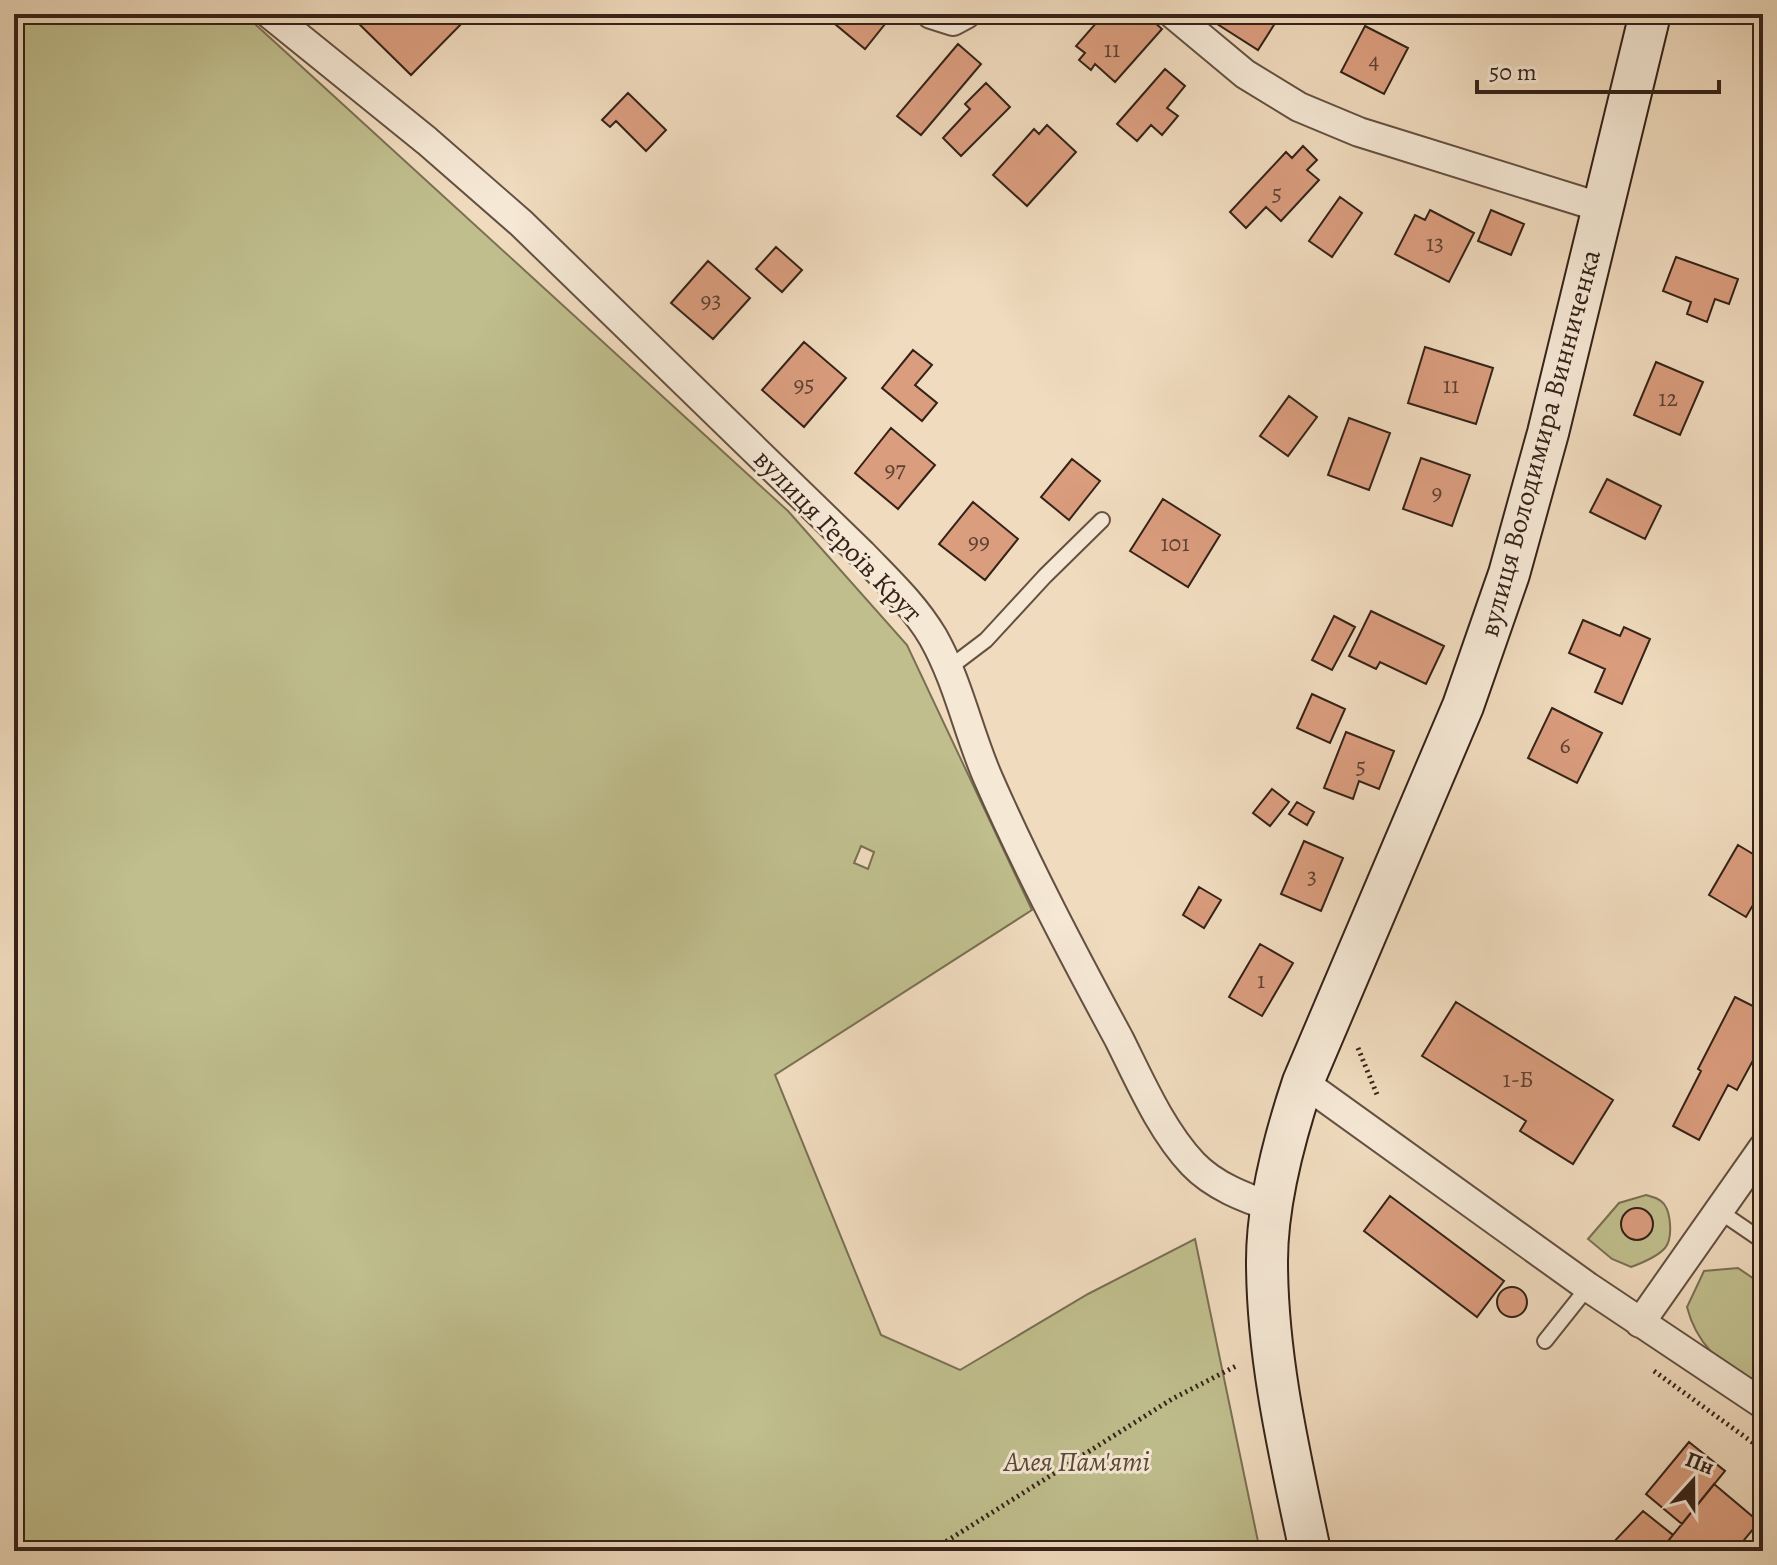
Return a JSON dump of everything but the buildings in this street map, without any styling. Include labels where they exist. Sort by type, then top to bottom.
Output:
[{"type":"main road","name":"вулиця Володимира Винниченка","points":[[1310,1551],[1272,1352],[1267,1260],[1273,1207],[1291,1118],[1303,1082],[1463,706],[1488,637],[1545,446],[1650,14]]},
{"type":"street","name":"вулиця Героїв Крут","points":[[270,14],[471,178],[595,293],[919,616],[949,668],[988,777],[1017,838],[1105,1013],[1173,1137],[1193,1165],[1211,1179],[1250,1200],[1273,1207]]},
{"type":"street","points":[[931,14],[953,21],[966,14]]},
{"type":"street","points":[[1173,14],[1245,74],[1299,107],[1359,132],[1603,208]]},
{"type":"street","points":[[1303,1082],[1588,1287],[1763,1404]]},
{"type":"street","points":[[1640,1323],[1763,1148]]},
{"type":"lane","points":[[949,668],[986,640],[1102,520]]},
{"type":"lane","points":[[1719,1211],[1763,1241]]},
{"type":"lane","points":[[1545,1341],[1588,1287]]},
{"type":"path","points":[[1357,1045],[1373,1088],[1383,1105]]},
{"type":"path","points":[[931,1551],[1172,1399],[1211,1378],[1272,1352]]},
{"type":"path","points":[[1649,1367],[1763,1450]]},
{"type":"green space","name":"Алея Пам'яті","points":[[14,14],[244,14],[788,511],[907,645],[1032,910],[775,1075],[881,1335],[960,1370],[1088,1294],[1195,1239],[1260,1551],[14,1551]],"holes":[[[861,846],[874,852],[868,869],[854,863]]]},
{"type":"green space","points":[[1646,1195],[1660,1200],[1666,1208],[1670,1226],[1668,1244],[1658,1254],[1631,1267],[1612,1259],[1588,1239],[1619,1203]]},
{"type":"green space","points":[[1738,1268],[1763,1285],[1763,1394],[1727,1367],[1707,1347],[1687,1307],[1704,1271]]}]
